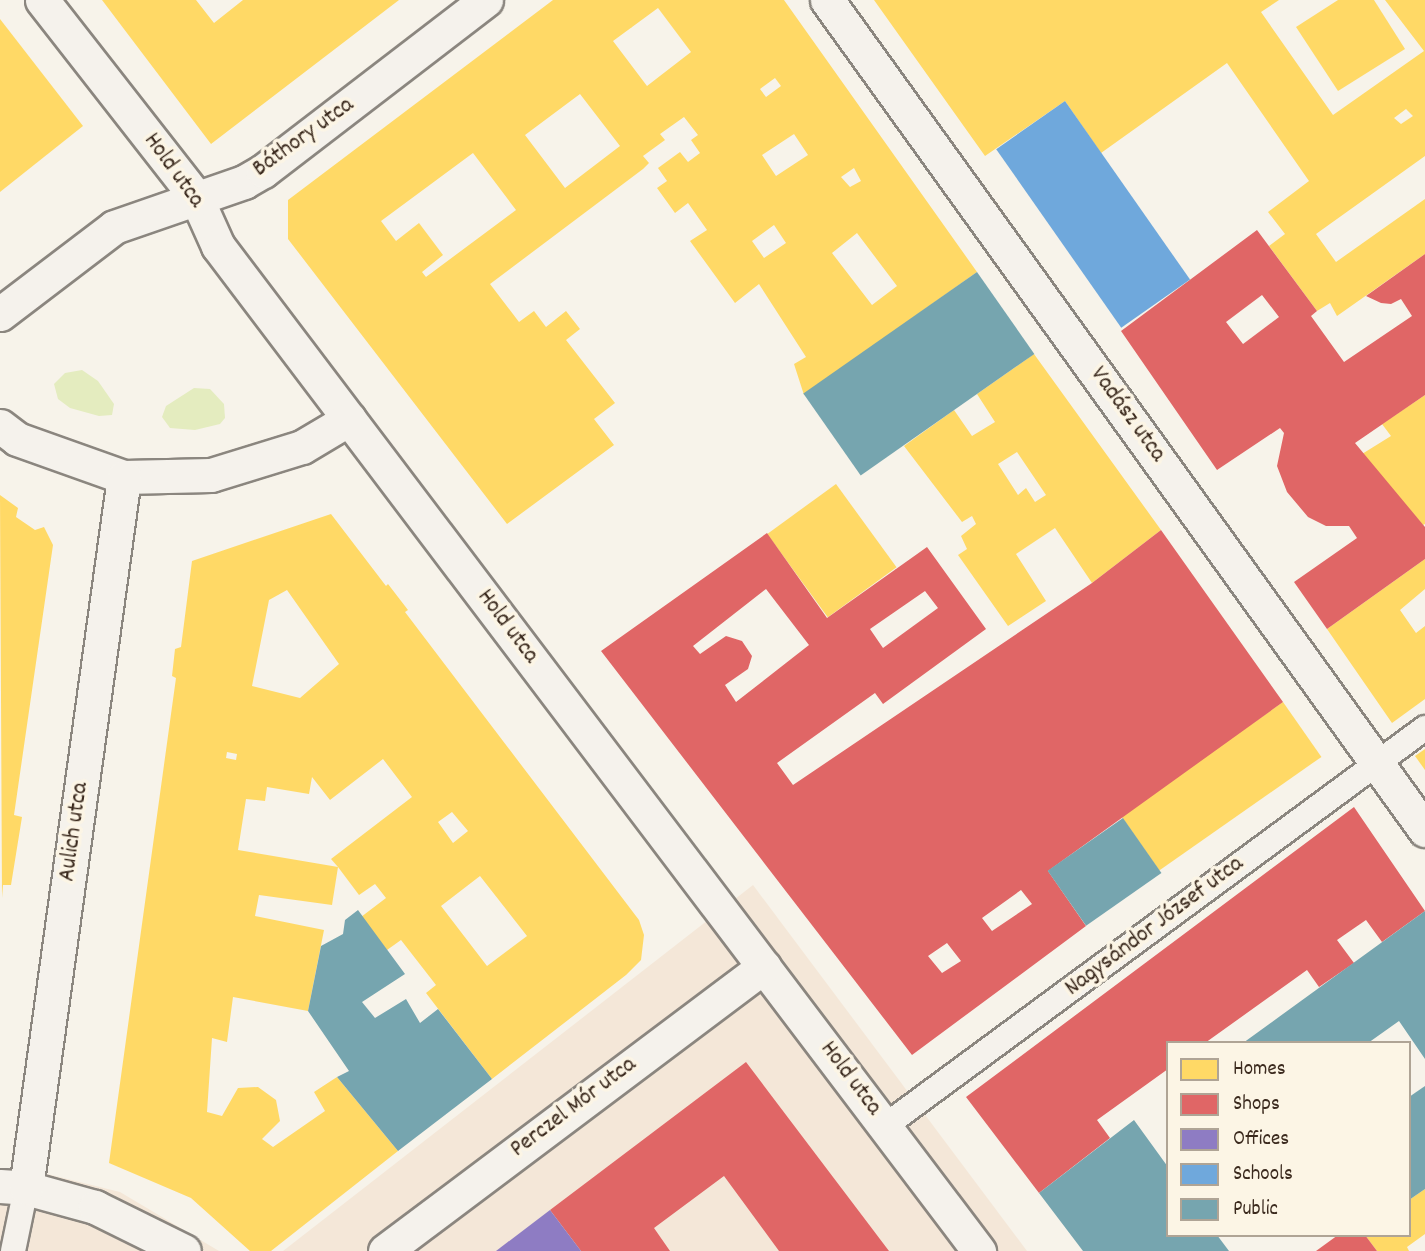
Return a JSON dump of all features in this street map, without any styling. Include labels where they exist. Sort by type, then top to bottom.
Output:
[{"type":"street","name":"Hold utca","points":[[42,0],[196,197],[218,246],[979,1251]]},
{"type":"street","name":"Báthory utca","points":[[0,314],[114,227],[244,182],[263,171],[486,0]]},
{"type":"street","name":"Vadász utca","points":[[827,0],[1425,830]]},
{"type":"street","points":[[0,426],[17,439],[124,477],[211,475],[302,447],[349,419]]},
{"type":"street","name":"Aulich utca","points":[[13,1187],[124,477]]},
{"type":"street","name":"Nagysándor József utca","points":[[885,1126],[1425,727]]},
{"type":"street","name":"Perczel Mór utca","points":[[385,1251],[764,966]]},
{"type":"street","points":[[13,1251],[13,1187],[95,1207],[184,1251]]},
{"type":"shaded area","points":[[753,885],[1027,1251],[283,1251]]},
{"type":"shaded area","points":[[0,1171],[43,1173],[120,1192],[219,1251],[0,1251]]},
{"type":"green space","points":[[82,370],[98,381],[114,404],[112,415],[99,416],[70,408],[58,399],[54,384],[65,373]]},
{"type":"green space","points":[[194,388],[210,389],[224,404],[225,418],[220,424],[195,430],[170,428],[162,417],[166,406]]},
{"type":"building: Homes","points":[[102,0],[196,0],[214,23],[243,0],[399,0],[211,144]]},
{"type":"building: Homes","points":[[553,0],[784,0],[977,272],[804,395],[794,364],[806,357],[759,284],[735,303],[690,241],[707,230],[688,203],[675,213],[657,188],[667,181],[658,168],[680,152],[688,162],[700,153],[691,140],[698,135],[684,117],[660,134],[665,140],[643,156],[649,163],[643,169],[490,284],[519,322],[534,311],[546,327],[566,311],[580,329],[566,340],[615,403],[594,419],[614,445],[507,524],[288,239],[288,200]],"holes":[[[658,8],[691,52],[647,86],[613,41]],[[775,78],[781,86],[766,97],[760,89]],[[580,94],[620,146],[565,188],[525,135]],[[794,134],[808,155],[776,176],[762,155]],[[473,153],[516,210],[426,277],[422,272],[443,255],[419,223],[396,241],[381,221]],[[854,168],[861,181],[850,187],[841,177]],[[774,225],[786,243],[764,258],[752,241]],[[857,233],[897,286],[872,305],[832,253]]]},
{"type":"building: Homes","points":[[874,0],[1279,0],[1261,12],[1333,115],[1424,51],[1385,0],[1425,0],[1425,156],[1316,234],[1336,262],[1425,199],[1425,254],[1337,316],[1330,303],[1317,311],[1269,246],[1285,234],[1268,212],[1309,181],[1227,63],[1101,153],[1065,101],[985,156]],"holes":[[[1406,109],[1413,116],[1401,124],[1394,118]]]},
{"type":"building: Homes","points":[[1338,0],[1374,0],[1405,49],[1338,91],[1296,27]]},
{"type":"building: Homes","points":[[0,19],[83,126],[0,192]]},
{"type":"building: Homes","points":[[1034,354],[1161,530],[1092,583],[1055,528],[1016,554],[1046,601],[1008,626],[958,555],[967,549],[961,536],[976,524],[972,516],[962,522],[904,446],[954,410],[972,436],[995,422],[977,394]],"holes":[[[1017,452],[1046,495],[1035,502],[1026,488],[1018,495],[998,464]]]},
{"type":"building: Homes","points":[[1425,395],[1423,525],[1362,454],[1391,436],[1382,424]]},
{"type":"building: Homes","points":[[836,484],[897,567],[828,617],[767,534]]},
{"type":"building: Homes","points":[[0,495],[18,508],[16,517],[35,530],[44,527],[53,545],[14,815],[22,817],[11,885],[3,885],[2,898]]},
{"type":"building: Homes","points":[[331,514],[386,586],[388,584],[408,610],[405,612],[639,920],[644,935],[641,960],[626,975],[492,1079],[426,993],[436,985],[401,940],[387,950],[361,917],[386,898],[375,884],[359,895],[338,867],[332,905],[259,895],[255,916],[324,930],[308,1011],[233,997],[227,1042],[212,1038],[207,1112],[222,1116],[238,1088],[258,1087],[276,1100],[280,1121],[262,1139],[273,1147],[325,1111],[314,1092],[337,1077],[398,1151],[271,1251],[250,1251],[191,1198],[109,1163],[176,678],[172,676],[175,649],[181,647],[192,561]],"holes":[[[287,590],[339,664],[300,698],[252,686],[269,600]],[[227,752],[237,754],[236,760],[226,758]],[[383,759],[412,797],[331,859],[338,867],[238,850],[246,799],[265,801],[267,787],[309,794],[312,777],[330,800]],[[452,812],[468,831],[453,843],[438,822]],[[480,876],[527,936],[487,966],[441,906]]]},
{"type":"building: Homes","points":[[1425,559],[1425,589],[1400,610],[1416,633],[1425,626],[1425,699],[1392,723],[1327,629]]},
{"type":"building: Homes","points":[[1283,702],[1321,757],[1159,870],[1121,816]]},
{"type":"building: Homes","points":[[1425,749],[1425,770],[1415,756]]},
{"type":"building: Homes","points":[[1425,1189],[1425,1234],[1407,1247],[1409,1251],[1377,1251],[1366,1237],[1411,1237],[1411,1199]]},
{"type":"building: Shops","points":[[1257,230],[1317,311],[1311,316],[1344,362],[1412,316],[1401,299],[1391,304],[1366,296],[1425,254],[1425,395],[1355,443],[1425,527],[1425,559],[1327,629],[1294,582],[1357,538],[1349,526],[1326,526],[1308,517],[1287,492],[1277,466],[1284,433],[1280,428],[1217,470],[1121,331]],"holes":[[[1262,295],[1279,317],[1243,344],[1226,322]]]},
{"type":"building: Shops","points":[[1161,530],[1283,702],[1048,871],[1086,926],[912,1055],[601,651],[767,533],[827,618],[927,547],[986,629],[883,704],[875,693],[777,763],[793,785],[1092,583]],"holes":[[[766,589],[809,645],[736,702],[725,685],[748,669],[752,656],[742,641],[726,636],[700,654],[693,646]],[[925,591],[938,608],[883,648],[870,629]],[[1021,890],[1032,904],[992,931],[982,918]],[[947,943],[961,961],[942,973],[928,956]]]},
{"type":"building: Shops","points":[[1354,807],[1425,911],[1382,942],[1366,920],[1337,940],[1354,963],[1319,987],[1307,970],[1208,1041],[1166,1041],[1166,1070],[1097,1120],[1110,1138],[1039,1193],[966,1097]]},
{"type":"building: Shops","points":[[746,1062],[889,1251],[779,1251],[724,1176],[654,1228],[670,1251],[581,1251],[550,1210]]},
{"type":"building: Shops","points":[[1335,1237],[1366,1237],[1377,1251],[1316,1251]]},
{"type":"building: Offices","points":[[550,1210],[581,1251],[496,1251]]},
{"type":"building: Schools","points":[[1065,101],[1190,280],[1121,328],[996,149]]},
{"type":"building: Public","points":[[977,272],[1034,354],[861,476],[803,394]]},
{"type":"building: Public","points":[[1123,818],[1161,873],[1086,926],[1048,871]]},
{"type":"building: Public","points":[[358,910],[405,974],[362,1002],[375,1018],[406,999],[420,1023],[438,1009],[492,1079],[398,1151],[337,1077],[349,1071],[308,1011],[321,946],[343,934],[345,920]]},
{"type":"building: Public","points":[[1425,911],[1425,1059],[1399,1021],[1371,1041],[1246,1041]]},
{"type":"building: Public","points":[[1425,1086],[1425,1189],[1411,1199],[1411,1096]]},
{"type":"building: Public","points":[[1134,1120],[1166,1164],[1166,1237],[1218,1237],[1229,1251],[1083,1251],[1039,1193]]}]
